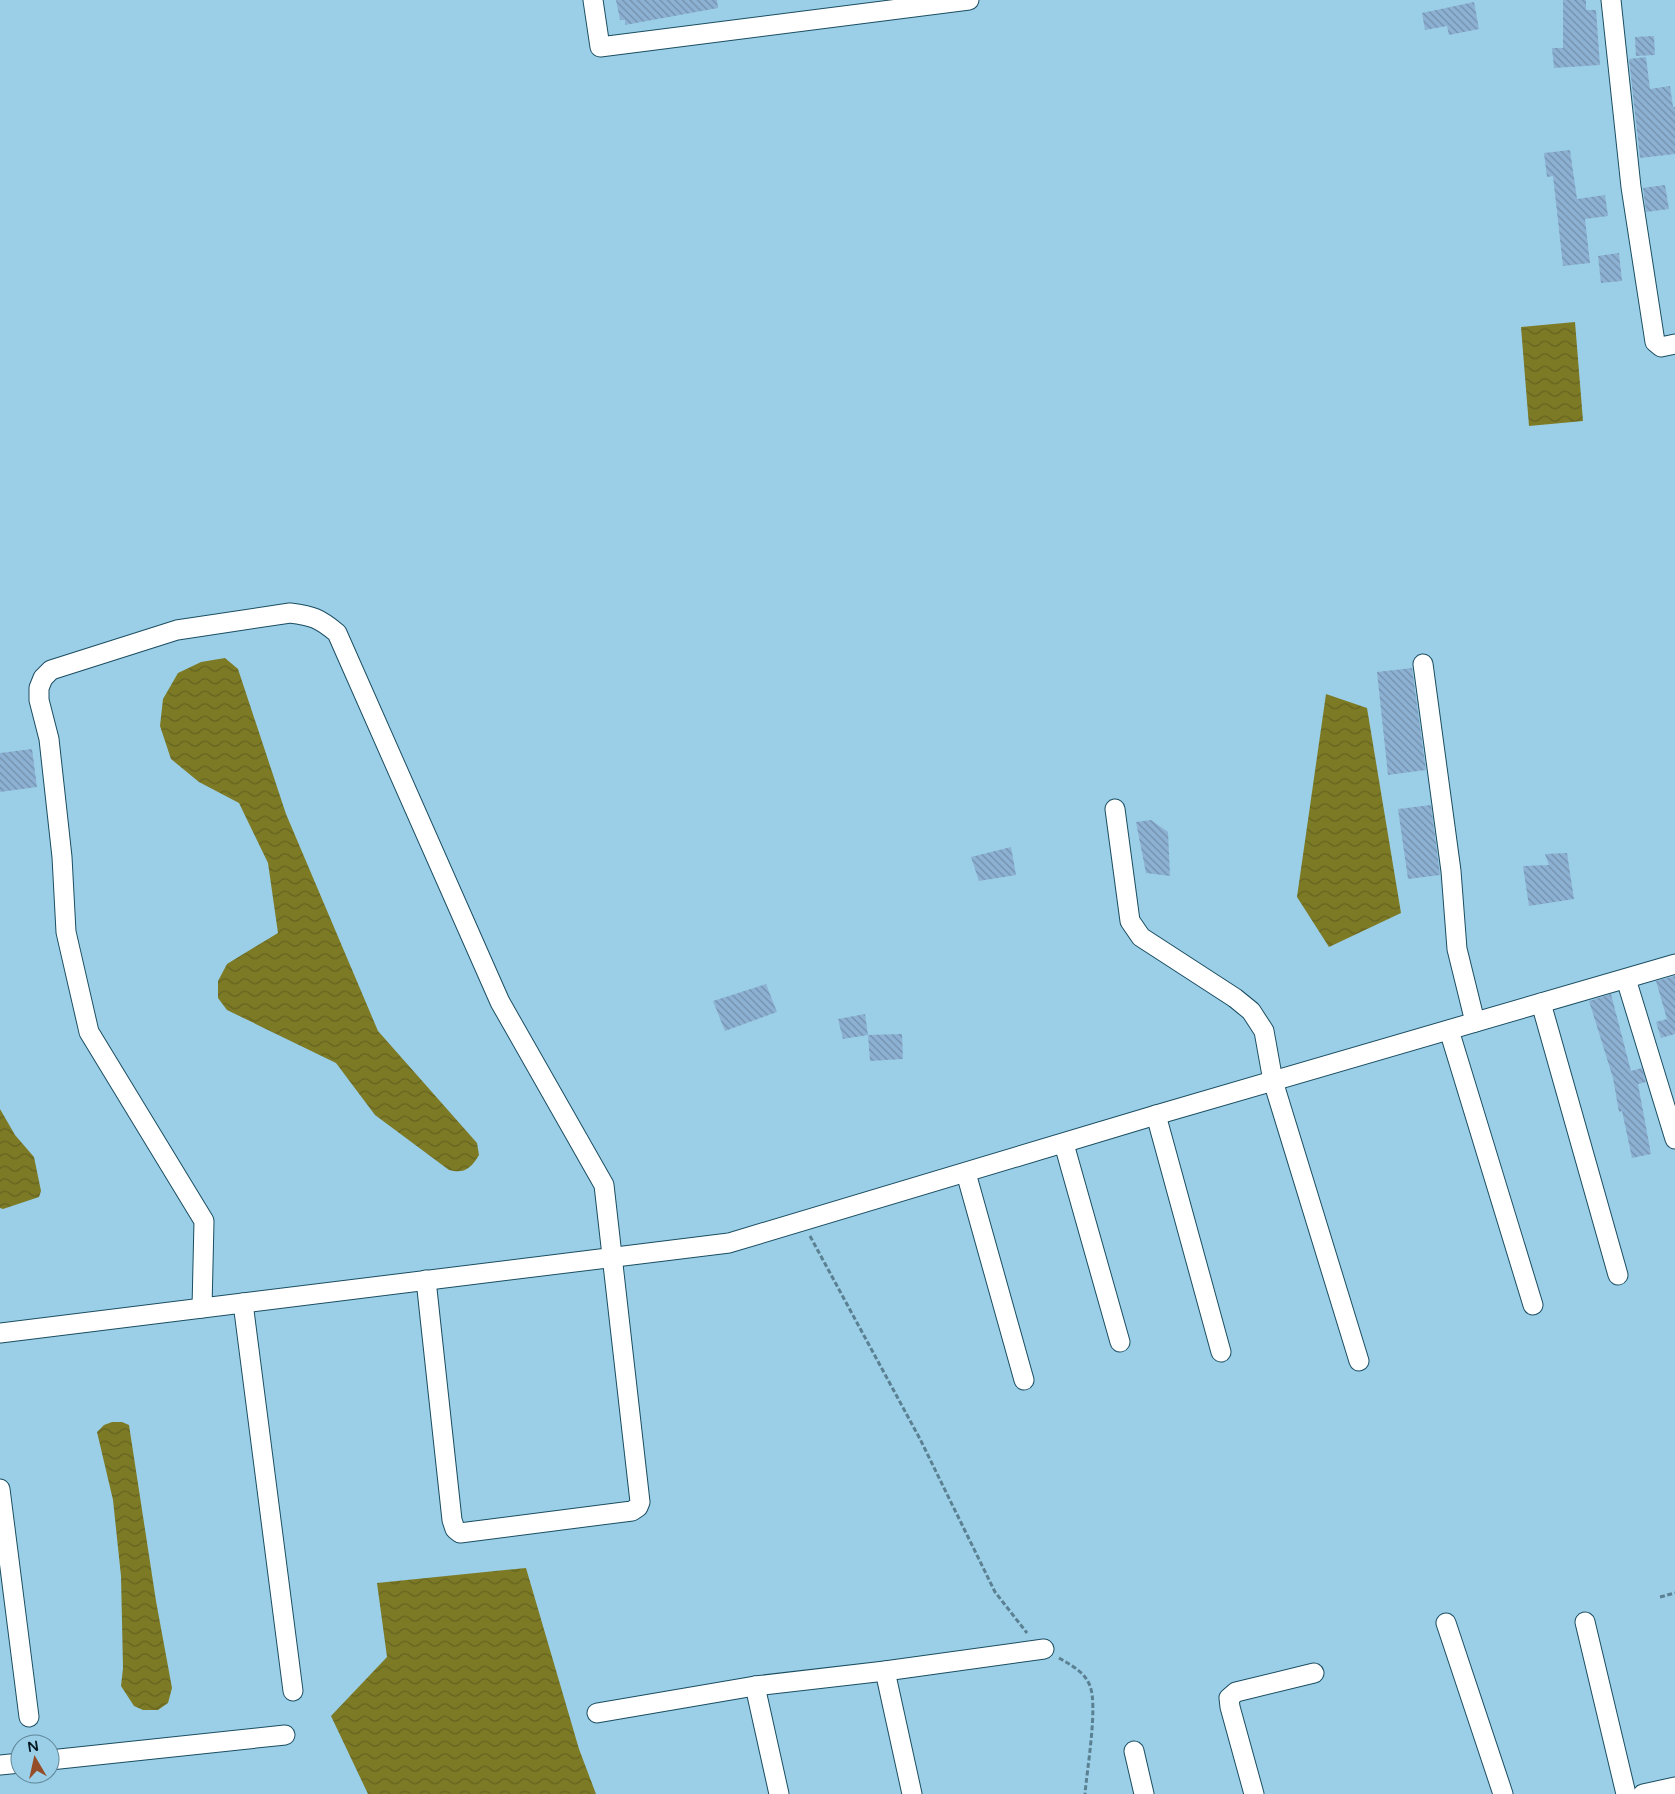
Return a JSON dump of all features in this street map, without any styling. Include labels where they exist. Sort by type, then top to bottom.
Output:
[{"type":"street","points":[[593,0],[600,47],[969,0]]},
{"type":"street","points":[[1611,0],[1631,187],[1654,342],[1661,347],[1675,344]]},
{"type":"street","points":[[202,1308],[204,1221],[89,1032],[66,932],[62,857],[50,739],[39,700],[39,688],[42,678],[51,670],[177,630],[290,614],[307,615],[322,620],[337,633],[500,1002],[604,1185],[640,1502],[638,1507],[632,1511],[469,1532],[460,1533],[455,1529],[452,1520],[426,1280]]},
{"type":"street","points":[[1423,664],[1451,871],[1457,949],[1475,1022]]},
{"type":"street","points":[[1116,809],[1130,921],[1141,937],[1235,998],[1251,1011],[1264,1031],[1273,1081],[1358,1361]]},
{"type":"street","points":[[0,1333],[729,1243],[1156,1115],[1675,964]]},
{"type":"street","points":[[1626,979],[1675,1139]]},
{"type":"street","points":[[1541,1003],[1618,1275]]},
{"type":"street","points":[[1449,1030],[1532,1305]]},
{"type":"street","points":[[1156,1115],[1221,1352]]},
{"type":"street","points":[[1064,1144],[1120,1342]]},
{"type":"street","points":[[966,1173],[1024,1380]]},
{"type":"street","points":[[243,1303],[293,1691]]},
{"type":"street","points":[[0,1489],[30,1717]]},
{"type":"street","points":[[1584,1622],[1626,1794]]},
{"type":"street","points":[[1446,1623],[1503,1794]]},
{"type":"street","points":[[597,1713],[755,1686],[885,1672],[1044,1649]]},
{"type":"street","points":[[885,1672],[912,1794]]},
{"type":"street","points":[[1254,1794],[1229,1698],[1236,1692],[1314,1674]]},
{"type":"street","points":[[755,1686],[778,1794]]},
{"type":"street","points":[[60,1759],[286,1735]]},
{"type":"street","points":[[1134,1751],[1144,1794]]},
{"type":"street","points":[[1643,1794],[1675,1787]]},
{"type":"path","points":[[802,1222],[920,1439],[995,1592],[1031,1639],[1044,1649],[1078,1668],[1090,1684],[1094,1700],[1085,1794]]},
{"type":"path","points":[[1660,1597],[1675,1593]]},
{"type":"water","points":[[1575,322],[1583,421],[1529,426],[1521,327]]},
{"type":"water","points":[[225,658],[238,669],[286,814],[378,1031],[477,1143],[479,1155],[467,1169],[459,1171],[449,1170],[375,1115],[336,1063],[227,1010],[218,998],[218,981],[227,964],[278,933],[268,863],[239,803],[199,782],[171,759],[160,726],[163,699],[178,673],[201,662]]},
{"type":"water","points":[[1326,694],[1367,708],[1401,913],[1329,947],[1297,897]]},
{"type":"water","points":[[0,1109],[15,1135],[34,1157],[41,1191],[39,1197],[3,1209],[0,1208]]},
{"type":"water","points":[[112,1422],[122,1422],[129,1425],[156,1601],[172,1688],[168,1703],[158,1710],[143,1710],[134,1706],[121,1686],[123,1668],[121,1576],[113,1500],[97,1432],[104,1425]]},
{"type":"water","points":[[526,1568],[579,1749],[596,1794],[368,1794],[331,1716],[387,1657],[377,1583]]},
{"type":"building","points":[[616,0],[717,0],[718,8],[625,25],[625,20],[620,20]]},
{"type":"building","points":[[1563,0],[1586,0],[1586,10],[1596,10],[1600,65],[1554,68],[1552,48],[1563,48]]},
{"type":"building","points":[[1474,2],[1479,29],[1449,35],[1447,26],[1425,30],[1422,13]]},
{"type":"building","points":[[1654,36],[1655,55],[1636,56],[1635,37]]},
{"type":"building","points":[[1646,57],[1650,89],[1670,86],[1673,107],[1675,107],[1675,154],[1640,158],[1629,59]]},
{"type":"building","points":[[1570,150],[1577,199],[1605,195],[1608,216],[1585,219],[1590,263],[1563,266],[1553,176],[1547,177],[1544,153]]},
{"type":"building","points":[[1665,185],[1669,209],[1646,212],[1643,188]]},
{"type":"building","points":[[1619,253],[1622,281],[1601,283],[1598,256]]},
{"type":"building","points":[[1412,668],[1426,770],[1388,775],[1377,672]]},
{"type":"building","points":[[32,749],[37,787],[0,792],[0,753]]},
{"type":"building","points":[[1431,805],[1440,875],[1408,879],[1398,809]]},
{"type":"building","points":[[1151,820],[1168,832],[1170,876],[1146,873],[1136,822]]},
{"type":"building","points":[[1011,847],[1016,875],[979,881],[971,857]]},
{"type":"building","points":[[1567,853],[1574,899],[1529,906],[1523,866],[1549,865],[1545,854]]},
{"type":"building","points":[[1675,976],[1675,1034],[1661,1038],[1656,1022],[1667,1019],[1656,981]]},
{"type":"building","points":[[766,984],[777,1012],[725,1031],[713,1001]]},
{"type":"building","points":[[1611,994],[1631,1071],[1642,1068],[1646,1082],[1638,1084],[1651,1154],[1632,1158],[1622,1111],[1619,1112],[1613,1078],[1589,1001]]},
{"type":"building","points":[[865,1014],[868,1035],[843,1039],[838,1019]]},
{"type":"building","points":[[902,1034],[903,1059],[870,1061],[868,1035]]}]
